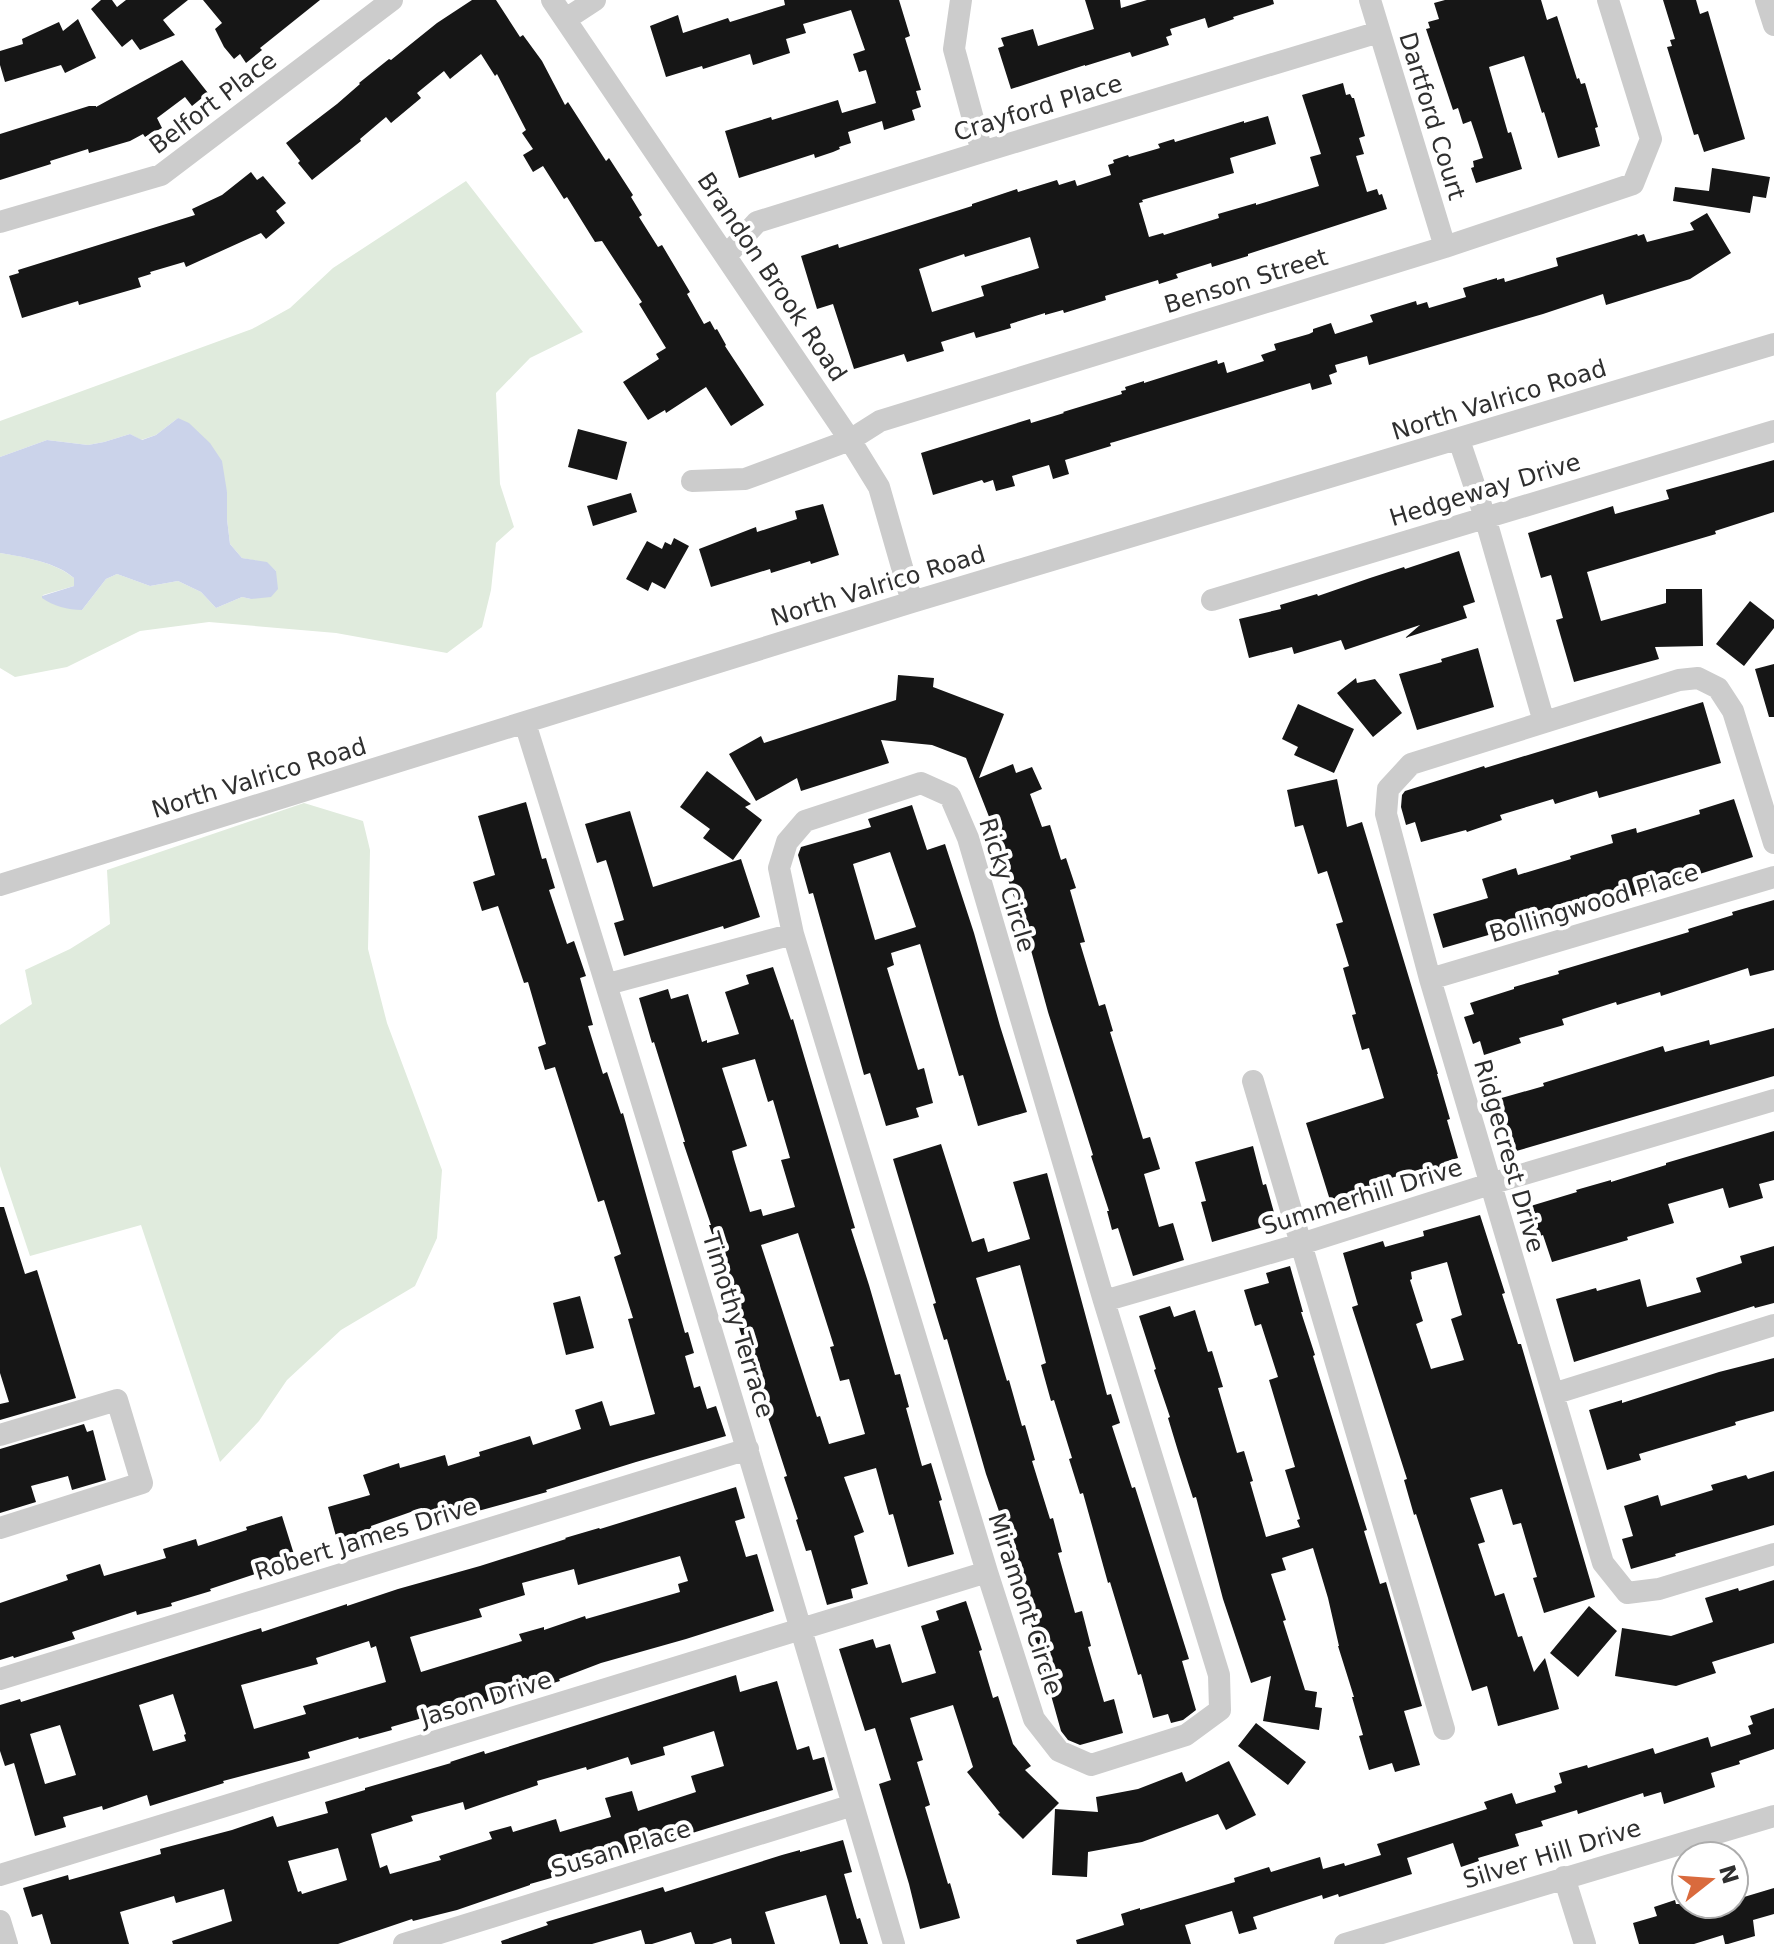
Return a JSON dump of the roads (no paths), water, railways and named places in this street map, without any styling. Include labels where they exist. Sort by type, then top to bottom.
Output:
[{"type":"street","name":"Belfort Place","points":[[0,222],[161,175],[392,0]]},
{"type":"street","name":"Brandon Brook Road","points":[[552,0],[879,487],[912,602]]},
{"type":"street","points":[[566,19],[595,0]]},
{"type":"street","points":[[961,0],[954,49],[982,152]]},
{"type":"street","name":"Dartford Court","points":[[1370,0],[1445,247]]},
{"type":"street","name":"Benson Street","points":[[692,481],[745,479],[850,440],[880,421],[1445,247],[1633,184],[1651,139],[1608,0]]},
{"type":"street","points":[[1766,0],[1774,25]]},
{"type":"street","name":"Crayford Place","points":[[726,256],[757,222],[1379,32]]},
{"type":"street","name":"North Valrico Road","points":[[0,885],[912,602],[1774,344]]},
{"type":"street","name":"Hedgeway Drive","points":[[1212,600],[1774,431]]},
{"type":"street","points":[[1459,440],[1485,517],[1544,722]]},
{"type":"street","name":"Ridgecrest Drive","points":[[1774,843],[1733,711],[1718,688],[1698,678],[1679,680],[1411,764],[1388,789],[1386,814],[1430,979],[1603,1563],[1627,1593],[1659,1589],[1774,1554]]},
{"type":"street","name":"Timothy Terrace","points":[[525,723],[608,984],[894,1944]]},
{"type":"street","name":"Ricky Circle","points":[[793,934],[779,868],[787,842],[805,821],[921,783],[950,796],[968,838],[1104,1301]]},
{"type":"street","name":"Bollingwood Place","points":[[1430,979],[1774,877]]},
{"type":"street","points":[[608,984],[793,934]]},
{"type":"street","name":"Miramont Circle","points":[[793,934],[1034,1719],[1059,1751],[1091,1765],[1186,1735],[1220,1710],[1219,1675],[1104,1301]]},
{"type":"street","points":[[1253,1081],[1444,1729]]},
{"type":"street","name":"Summerhill Drive","points":[[1104,1301],[1774,1100]]},
{"type":"street","points":[[1553,1394],[1774,1325]]},
{"type":"street","points":[[0,1435],[117,1400],[142,1483],[0,1528]]},
{"type":"street","name":"Robert James Drive","points":[[0,1679],[748,1449]]},
{"type":"street","name":"Jason Drive","points":[[0,1875],[987,1572]]},
{"type":"street","name":"Susan Place","points":[[404,1944],[853,1805]]},
{"type":"street","name":"Silver Hill Drive","points":[[1345,1944],[1774,1816]]},
{"type":"street","points":[[1564,1877],[1585,1944]]},
{"type":"street","points":[[0,1921],[7,1944]]},
{"type":"water","points":[[178,418],[189,423],[210,443],[222,461],[230,544],[242,558],[267,562],[276,571],[278,589],[271,597],[242,597],[216,608],[201,592],[178,581],[150,586],[117,574],[106,579],[82,610],[61,607],[42,598],[74,586],[74,578],[49,564],[0,553],[0,457],[47,440],[88,445],[130,434],[142,440],[156,435]]}]
